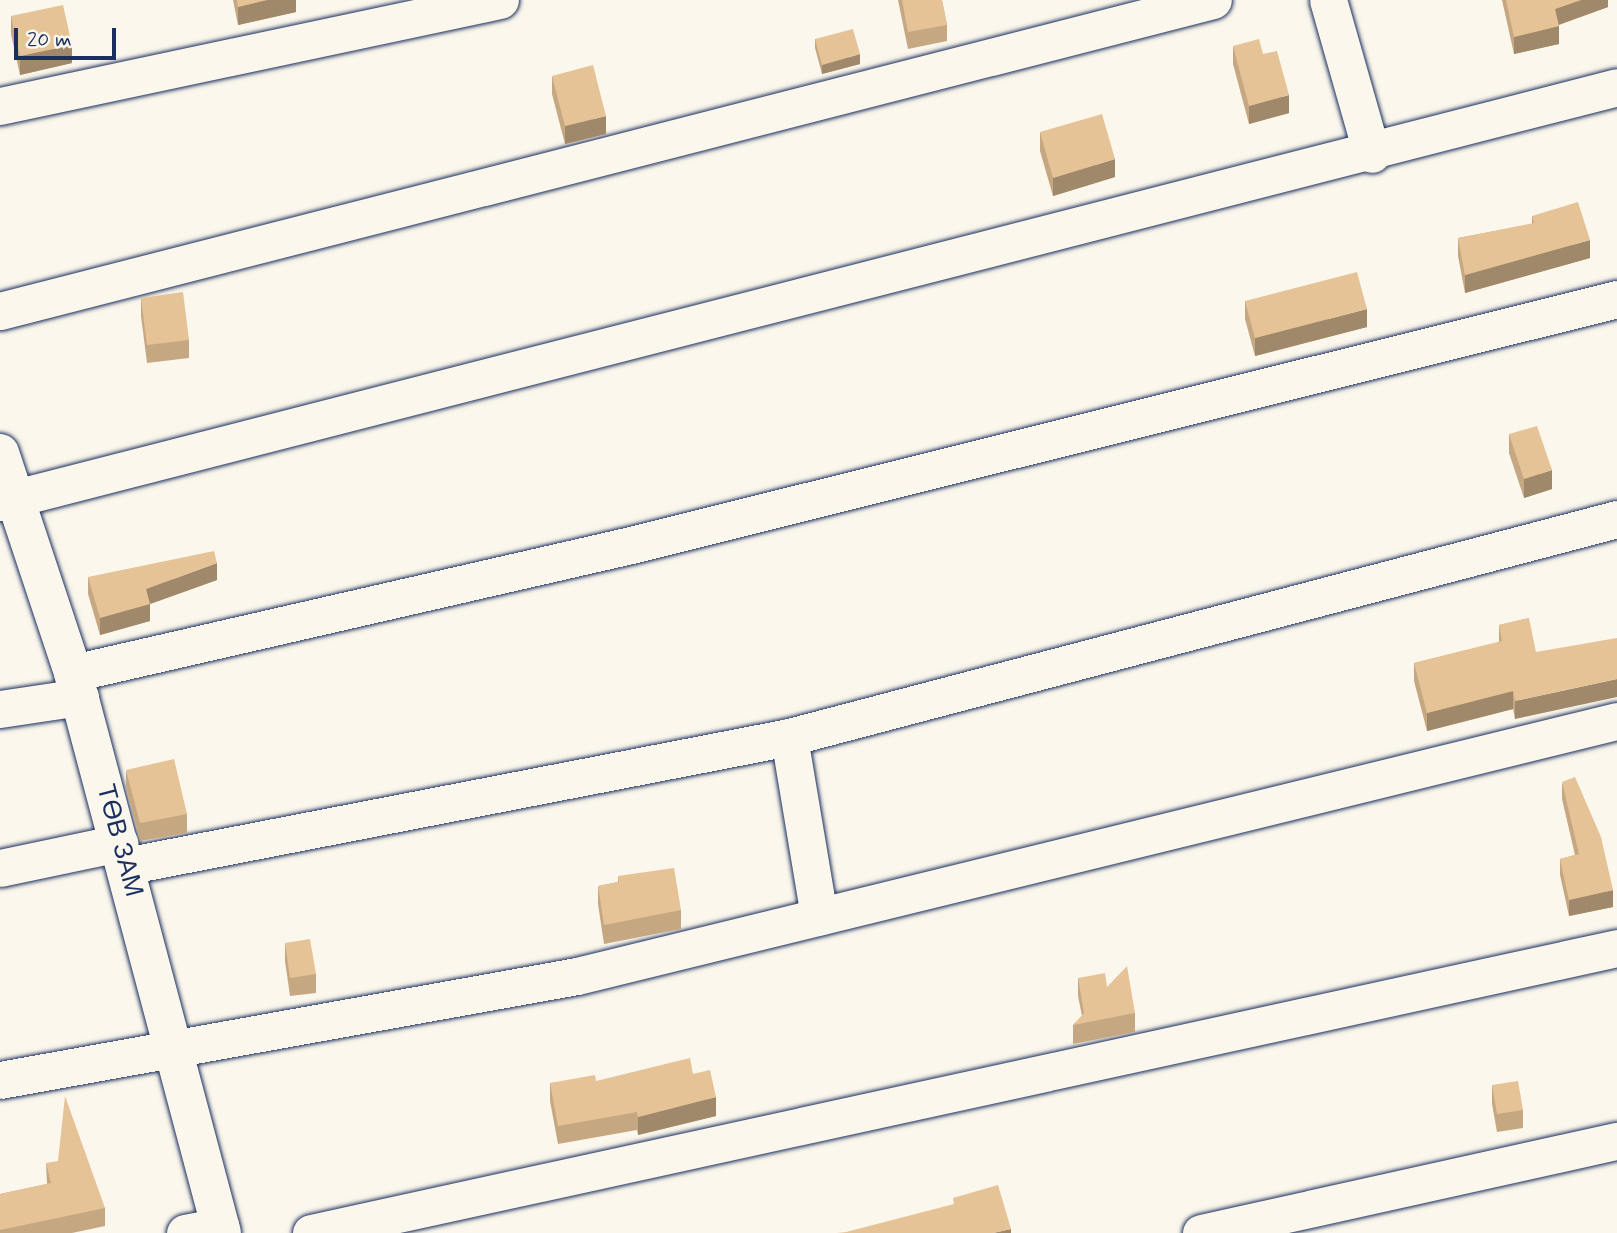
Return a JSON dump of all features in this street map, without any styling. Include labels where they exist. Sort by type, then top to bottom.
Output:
[{"type":"street","points":[[0,106],[500,0]]},
{"type":"street","points":[[0,311],[1213,0]]},
{"type":"street","points":[[1328,0],[1372,154]]},
{"type":"street","points":[[8,501],[1372,154],[1617,87]]},
{"type":"street","points":[[0,709],[76,685],[1617,299]]},
{"type":"street","name":"ТӨВ ЗАМ","points":[[0,453],[8,501],[76,685],[122,854],[174,1052],[209,1231]]},
{"type":"street","points":[[0,868],[122,854],[789,737],[1617,519]]},
{"type":"street","points":[[0,1080],[174,1052],[577,976],[1617,721]]},
{"type":"street","points":[[789,737],[819,917]]},
{"type":"street","points":[[310,1233],[1617,948]]},
{"type":"street","points":[[1201,1233],[1617,1141]]},
{"type":"building","points":[[237,0],[267,0],[238,7]]},
{"type":"building","points":[[902,0],[942,0],[947,25],[908,32]]},
{"type":"building","points":[[1506,0],[1581,0],[1555,9],[1559,26],[1514,37]]},
{"type":"building","points":[[63,5],[72,45],[20,56],[11,16]]},
{"type":"building","points":[[853,29],[860,54],[822,65],[815,39]]},
{"type":"building","points":[[1259,39],[1263,54],[1277,51],[1289,95],[1249,106],[1233,46]]},
{"type":"building","points":[[593,65],[606,116],[565,126],[552,76]]},
{"type":"building","points":[[1102,114],[1115,159],[1053,178],[1040,132]]},
{"type":"building","points":[[1578,202],[1590,240],[1465,275],[1458,238],[1534,223],[1532,216]]},
{"type":"building","points":[[1357,272],[1367,309],[1255,338],[1245,301]]},
{"type":"building","points":[[183,292],[189,340],[147,345],[141,298]]},
{"type":"building","points":[[1537,426],[1552,470],[1524,479],[1509,434]]},
{"type":"building","points":[[214,551],[217,563],[146,589],[150,604],[100,618],[88,577]]},
{"type":"building","points":[[1529,618],[1536,652],[1617,638],[1617,679],[1515,701],[1513,691],[1427,713],[1414,663],[1502,641],[1499,625]]},
{"type":"building","points":[[174,759],[187,814],[140,823],[126,770]]},
{"type":"building","points":[[1575,777],[1601,837],[1613,890],[1569,900],[1560,859],[1579,854],[1562,782]]},
{"type":"building","points":[[674,868],[681,910],[604,925],[598,886],[619,882],[618,876]]},
{"type":"building","points":[[310,939],[316,974],[290,978],[285,943]]},
{"type":"building","points":[[1127,966],[1135,1013],[1073,1025],[1084,1013],[1078,978],[1105,973],[1107,987]]},
{"type":"building","points":[[690,1058],[693,1074],[710,1070],[716,1097],[638,1117],[637,1112],[558,1126],[550,1083],[595,1075],[596,1081]]},
{"type":"building","points":[[1518,1081],[1523,1110],[1497,1114],[1492,1085]]},
{"type":"building","points":[[65,1096],[105,1208],[0,1230],[0,1194],[51,1183],[46,1163],[58,1161]]},
{"type":"building","points":[[998,1185],[1011,1229],[993,1233],[837,1233],[954,1204],[953,1198]]}]
